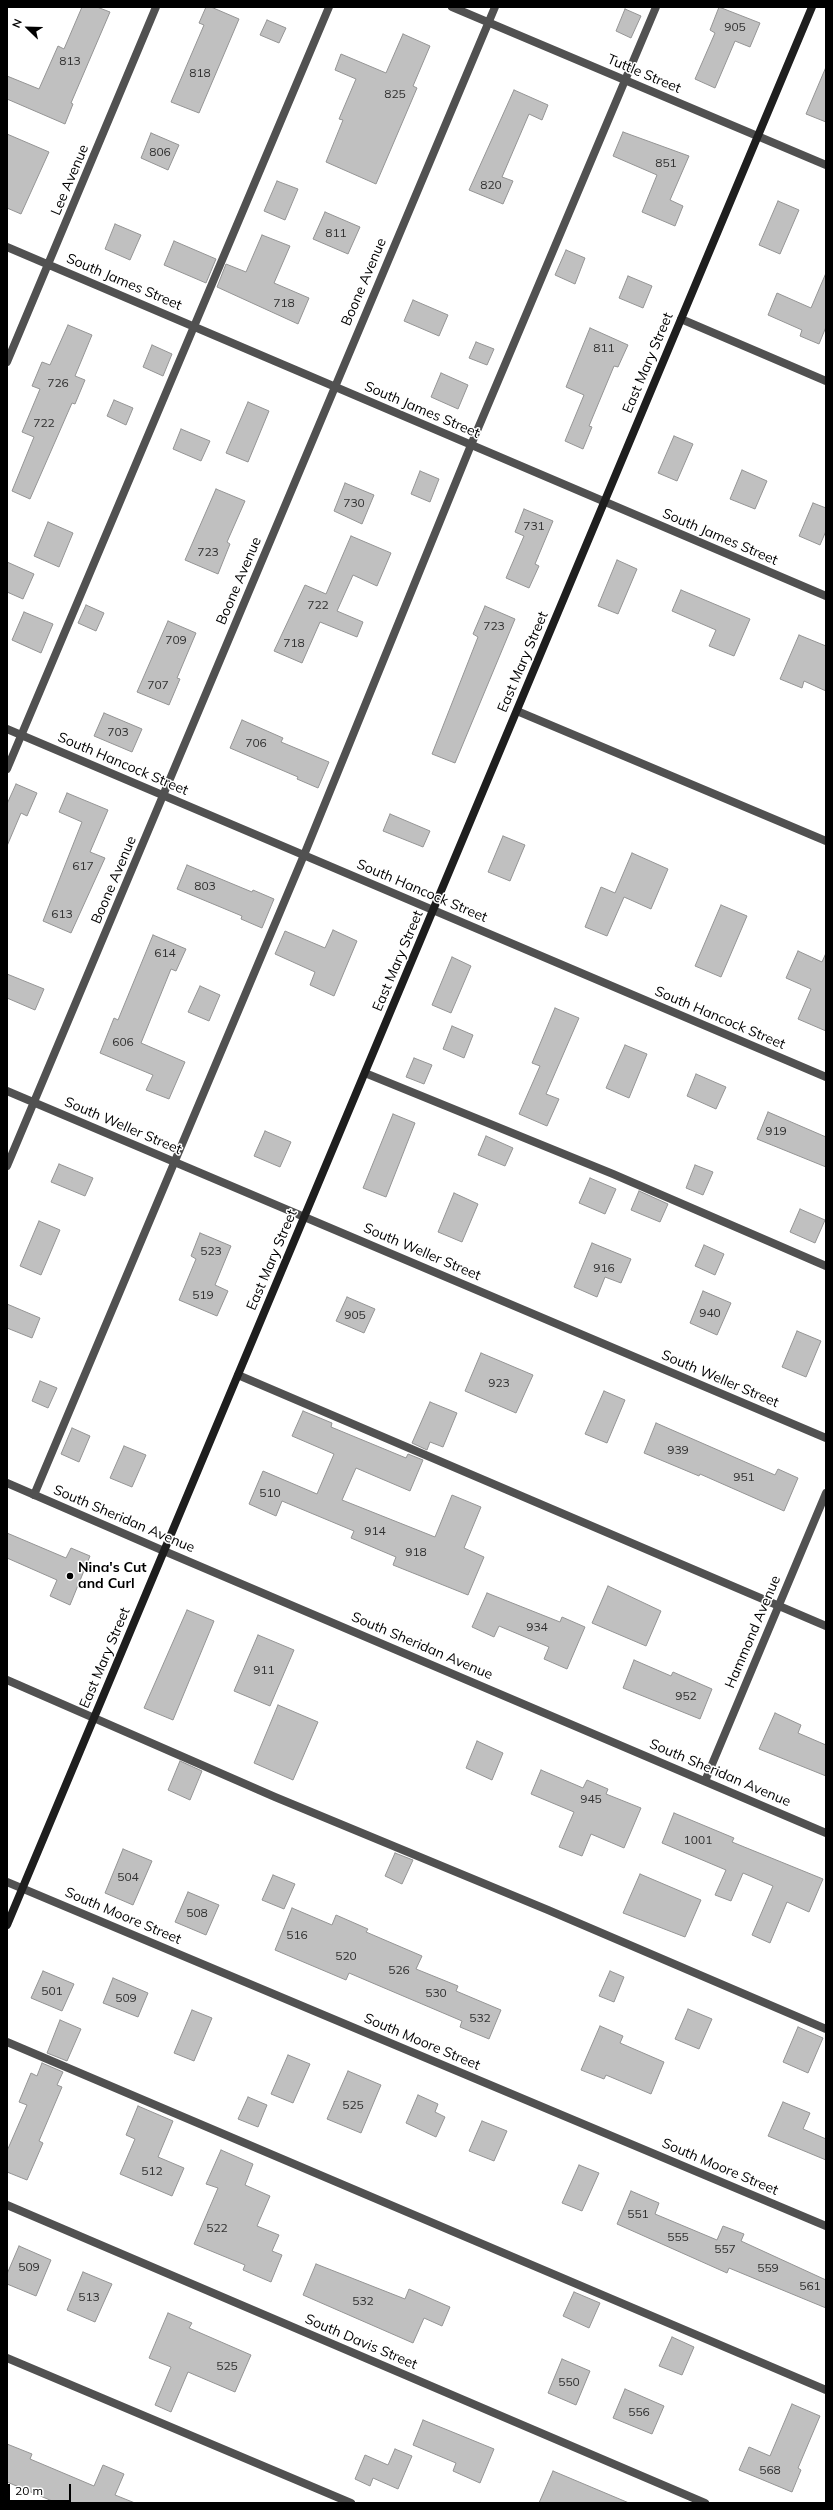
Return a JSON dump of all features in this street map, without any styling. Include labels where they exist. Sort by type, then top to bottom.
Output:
[{"type":"main road","name":"East Mary Street","points":[[7,1925],[812,7]]},
{"type":"street","name":"Lee Avenue","points":[[7,362],[156,7]]},
{"type":"street","points":[[7,769],[329,7]]},
{"type":"street","name":"Tuttle Street","points":[[452,7],[826,165]]},
{"type":"street","name":"Boone Avenue","points":[[7,1166],[164,796],[334,386],[494,7]]},
{"type":"street","points":[[34,1495],[304,855],[471,445],[656,7]]},
{"type":"street","name":"South James Street","points":[[7,247],[826,596]]},
{"type":"street","points":[[681,319],[826,381]]},
{"type":"street","points":[[517,711],[826,841]]},
{"type":"street","name":"South Hancock Street","points":[[7,729],[826,1077]]},
{"type":"street","points":[[365,1073],[612,1174],[826,1266]]},
{"type":"street","name":"South Weller Street","points":[[7,1091],[826,1438]]},
{"type":"street","points":[[238,1375],[826,1626]]},
{"type":"street","name":"South Sheridan Avenue","points":[[7,1484],[826,1833]]},
{"type":"street","name":"Hammond Avenue","points":[[705,1781],[826,1493]]},
{"type":"street","points":[[7,1680],[275,1797],[548,1910],[826,2029]]},
{"type":"street","name":"South Moore Street","points":[[7,1882],[826,2226]]},
{"type":"street","points":[[7,2042],[826,2390]]},
{"type":"street","name":"South Davis Street","points":[[7,2205],[705,2503]]},
{"type":"street","points":[[7,2358],[351,2503]]},
{"type":"building","points":[[82,7],[97,7],[110,12],[71,103],[73,104],[65,124],[7,99],[7,76],[39,89],[58,46],[64,49]]},
{"type":"building","points":[[206,7],[211,7],[239,19],[199,113],[171,102],[204,25],[199,23]]},
{"type":"building","points":[[719,7],[760,23],[750,47],[735,41],[715,88],[695,79],[715,33],[710,30]]},
{"type":"building","points":[[625,9],[641,16],[631,38],[616,31]]},
{"type":"building","points":[[267,20],[286,28],[279,43],[260,35]]},
{"type":"building","points":[[403,34],[430,46],[413,86],[417,88],[376,184],[326,162],[343,120],[339,119],[356,79],[335,70],[341,54],[386,73]]},
{"type":"building","points":[[826,67],[826,122],[806,114]]},
{"type":"building","points":[[514,90],[548,105],[542,120],[529,114],[502,177],[513,181],[503,204],[469,190]]},
{"type":"building","points":[[623,132],[689,156],[670,200],[683,206],[675,226],[642,212],[657,175],[613,156]]},
{"type":"building","points":[[151,133],[179,145],[168,170],[141,158]]},
{"type":"building","points":[[7,134],[49,152],[21,214],[7,208]]},
{"type":"building","points":[[277,181],[298,189],[285,220],[264,211]]},
{"type":"building","points":[[778,201],[799,210],[780,254],[759,245]]},
{"type":"building","points":[[325,212],[360,227],[348,254],[313,239]]},
{"type":"building","points":[[115,224],[141,235],[130,260],[105,249]]},
{"type":"building","points":[[262,235],[290,246],[274,283],[309,298],[298,324],[217,287],[226,264],[246,272]]},
{"type":"building","points":[[174,241],[216,259],[206,283],[164,265]]},
{"type":"building","points":[[566,250],[585,258],[575,284],[555,275]]},
{"type":"building","points":[[826,273],[826,327],[819,344],[800,336],[802,330],[768,315],[777,293],[811,308]]},
{"type":"building","points":[[628,276],[652,286],[643,308],[619,298]]},
{"type":"building","points":[[413,300],[448,315],[439,336],[404,321]]},
{"type":"building","points":[[68,325],[92,335],[75,376],[85,380],[75,404],[72,403],[30,499],[12,491],[34,437],[22,432],[40,389],[32,386],[42,362],[50,365]]},
{"type":"building","points":[[590,328],[628,345],[618,367],[614,366],[589,426],[592,427],[583,449],[565,441],[584,395],[566,387]]},
{"type":"building","points":[[476,342],[494,349],[487,365],[469,358]]},
{"type":"building","points":[[152,345],[172,354],[163,376],[143,367]]},
{"type":"building","points":[[441,373],[468,385],[458,409],[431,397]]},
{"type":"building","points":[[114,400],[133,408],[126,425],[107,416]]},
{"type":"building","points":[[248,402],[269,411],[248,462],[226,453]]},
{"type":"building","points":[[181,429],[210,441],[201,461],[173,449]]},
{"type":"building","points":[[674,436],[693,444],[677,481],[658,473]]},
{"type":"building","points":[[742,470],[767,481],[755,509],[730,499]]},
{"type":"building","points":[[420,471],[439,479],[430,502],[411,494]]},
{"type":"building","points":[[345,483],[374,495],[362,524],[334,511]]},
{"type":"building","points":[[216,489],[245,501],[227,542],[230,544],[218,574],[185,560]]},
{"type":"building","points":[[813,503],[826,508],[826,531],[820,545],[799,536]]},
{"type":"building","points":[[524,509],[553,521],[535,564],[539,566],[529,588],[506,578],[524,536],[515,532]]},
{"type":"building","points":[[48,522],[73,533],[59,567],[34,556]]},
{"type":"building","points":[[351,536],[391,553],[377,586],[353,575],[337,611],[363,622],[357,637],[320,622],[302,663],[274,651],[305,585],[326,594]]},
{"type":"building","points":[[617,560],[637,569],[618,614],[598,606]]},
{"type":"building","points":[[7,562],[34,574],[23,599],[7,592]]},
{"type":"building","points":[[681,590],[750,619],[734,656],[709,646],[716,630],[672,611]]},
{"type":"building","points":[[86,605],[104,613],[96,631],[78,623]]},
{"type":"building","points":[[485,606],[515,619],[455,763],[432,754],[478,637],[473,634]]},
{"type":"building","points":[[24,612],[53,624],[41,653],[12,640]]},
{"type":"building","points":[[168,621],[196,633],[177,678],[180,679],[169,705],[137,692]]},
{"type":"building","points":[[799,635],[826,646],[826,691],[804,681],[802,688],[780,679]]},
{"type":"building","points":[[104,713],[142,729],[132,752],[94,736]]},
{"type":"building","points":[[242,720],[283,738],[281,742],[329,762],[318,788],[297,779],[298,777],[230,748]]},
{"type":"building","points":[[16,784],[37,793],[27,816],[21,813],[7,846],[7,804]]},
{"type":"building","points":[[67,793],[108,810],[90,852],[105,858],[71,933],[43,921],[82,822],[59,812]]},
{"type":"building","points":[[390,814],[430,831],[423,847],[383,831]]},
{"type":"building","points":[[503,836],[525,845],[510,881],[488,872]]},
{"type":"building","points":[[632,853],[668,869],[651,909],[624,897],[607,936],[585,927],[601,887],[615,893]]},
{"type":"building","points":[[187,865],[252,892],[253,890],[274,899],[262,928],[241,919],[242,916],[177,889]]},
{"type":"building","points":[[721,905],[747,916],[721,977],[695,966]]},
{"type":"building","points":[[333,930],[357,941],[334,996],[310,985],[315,972],[275,954],[285,931],[325,948]]},
{"type":"building","points":[[153,935],[186,949],[176,971],[171,969],[141,1043],[185,1062],[169,1099],[146,1090],[153,1075],[100,1053],[114,1018],[118,1020]]},
{"type":"building","points":[[798,951],[822,962],[826,953],[826,1031],[798,1019],[811,989],[786,978]]},
{"type":"building","points":[[452,957],[471,966],[451,1013],[432,1005]]},
{"type":"building","points":[[7,974],[44,989],[35,1010],[7,998]]},
{"type":"building","points":[[200,986],[220,995],[209,1021],[188,1012]]},
{"type":"building","points":[[555,1008],[579,1018],[546,1094],[559,1099],[547,1126],[519,1114],[540,1066],[532,1063]]},
{"type":"building","points":[[452,1026],[473,1035],[464,1058],[443,1049]]},
{"type":"building","points":[[625,1045],[647,1054],[629,1098],[606,1088]]},
{"type":"building","points":[[414,1058],[432,1065],[424,1084],[406,1077]]},
{"type":"building","points":[[696,1074],[726,1087],[716,1109],[687,1096]]},
{"type":"building","points":[[768,1112],[826,1137],[826,1167],[757,1139]]},
{"type":"building","points":[[393,1114],[415,1123],[386,1197],[363,1188]]},
{"type":"building","points":[[265,1131],[291,1142],[280,1167],[254,1156]]},
{"type":"building","points":[[486,1136],[513,1148],[505,1166],[478,1155]]},
{"type":"building","points":[[59,1164],[93,1178],[85,1196],[51,1182]]},
{"type":"building","points":[[695,1165],[713,1172],[703,1195],[686,1188]]},
{"type":"building","points":[[590,1178],[616,1189],[605,1214],[579,1203]]},
{"type":"building","points":[[639,1191],[668,1204],[660,1222],[631,1210]]},
{"type":"building","points":[[454,1193],[478,1204],[462,1242],[438,1232]]},
{"type":"building","points":[[800,1209],[825,1220],[815,1243],[790,1232]]},
{"type":"building","points":[[39,1221],[60,1230],[41,1275],[20,1266]]},
{"type":"building","points":[[200,1233],[231,1246],[215,1285],[228,1291],[217,1316],[179,1300],[196,1259],[191,1256]]},
{"type":"building","points":[[592,1243],[631,1259],[621,1283],[605,1277],[597,1297],[574,1287]]},
{"type":"building","points":[[704,1245],[724,1254],[715,1275],[695,1266]]},
{"type":"building","points":[[703,1291],[731,1303],[717,1335],[690,1323]]},
{"type":"building","points":[[347,1297],[375,1309],[364,1333],[336,1321]]},
{"type":"building","points":[[7,1304],[40,1318],[32,1338],[7,1328]]},
{"type":"building","points":[[797,1331],[821,1341],[806,1377],[782,1367]]},
{"type":"building","points":[[481,1353],[533,1375],[516,1413],[465,1391]]},
{"type":"building","points":[[40,1381],[57,1388],[48,1408],[32,1401]]},
{"type":"building","points":[[604,1391],[625,1400],[607,1443],[585,1434]]},
{"type":"building","points":[[430,1402],[457,1413],[443,1447],[430,1442],[427,1450],[412,1443]]},
{"type":"building","points":[[303,1411],[332,1423],[331,1427],[406,1458],[408,1454],[423,1460],[410,1491],[356,1468],[342,1500],[435,1537],[452,1495],[481,1507],[464,1548],[484,1557],[468,1595],[393,1565],[396,1557],[351,1538],[354,1531],[282,1501],[276,1516],[249,1504],[263,1471],[317,1494],[334,1454],[292,1436]]},
{"type":"building","points":[[656,1423],[775,1475],[778,1469],[798,1478],[784,1511],[700,1474],[699,1476],[644,1453]]},
{"type":"building","points":[[72,1428],[90,1436],[79,1462],[61,1454]]},
{"type":"building","points":[[124,1446],[146,1455],[132,1487],[110,1478]]},
{"type":"building","points":[[7,1533],[66,1558],[71,1548],[90,1556],[70,1605],[50,1596],[57,1580],[7,1558]]},
{"type":"building","points":[[608,1586],[661,1611],[646,1646],[592,1623]]},
{"type":"building","points":[[487,1593],[560,1622],[562,1617],[585,1627],[567,1669],[544,1659],[549,1647],[499,1626],[494,1637],[472,1627]]},
{"type":"building","points":[[187,1610],[214,1621],[173,1720],[144,1708]]},
{"type":"building","points":[[258,1635],[294,1650],[270,1706],[234,1691]]},
{"type":"building","points":[[634,1660],[671,1676],[673,1672],[712,1689],[700,1719],[623,1688]]},
{"type":"building","points":[[278,1705],[318,1722],[293,1780],[254,1763]]},
{"type":"building","points":[[775,1713],[801,1725],[798,1733],[826,1745],[826,1776],[759,1749]]},
{"type":"building","points":[[477,1741],[503,1753],[492,1780],[466,1768]]},
{"type":"building","points":[[180,1761],[202,1771],[190,1800],[168,1790]]},
{"type":"building","points":[[541,1770],[583,1788],[587,1780],[608,1789],[606,1794],[641,1808],[624,1848],[591,1834],[582,1856],[559,1847],[574,1812],[531,1794]]},
{"type":"building","points":[[674,1813],[734,1838],[732,1842],[823,1879],[809,1912],[787,1902],[770,1943],[752,1935],[773,1886],[743,1873],[731,1901],[715,1895],[726,1870],[662,1843]]},
{"type":"building","points":[[123,1849],[152,1861],[133,1905],[105,1893]]},
{"type":"building","points":[[395,1853],[413,1860],[402,1884],[385,1876]]},
{"type":"building","points":[[640,1874],[701,1900],[685,1937],[623,1913]]},
{"type":"building","points":[[273,1875],[295,1884],[284,1909],[262,1900]]},
{"type":"building","points":[[188,1892],[219,1905],[206,1935],[175,1922]]},
{"type":"building","points":[[292,1908],[332,1925],[336,1915],[368,1929],[366,1932],[422,1956],[416,1969],[458,1986],[456,1991],[501,2010],[489,2039],[460,2027],[462,2021],[349,1973],[346,1980],[275,1950]]},
{"type":"building","points":[[43,1971],[74,1984],[62,2011],[31,1998]]},
{"type":"building","points":[[610,1971],[624,1977],[614,2002],[599,1996]]},
{"type":"building","points":[[113,1978],[148,1993],[138,2017],[103,2003]]},
{"type":"building","points":[[688,2009],[712,2019],[699,2049],[675,2039]]},
{"type":"building","points":[[192,2010],[212,2018],[194,2061],[174,2053]]},
{"type":"building","points":[[60,2020],[81,2029],[67,2061],[47,2053]]},
{"type":"building","points":[[600,2026],[623,2036],[620,2043],[664,2062],[651,2094],[606,2075],[604,2079],[581,2070]]},
{"type":"building","points":[[798,2027],[823,2038],[808,2073],[783,2062]]},
{"type":"building","points":[[288,2055],[310,2064],[293,2103],[271,2094]]},
{"type":"building","points":[[42,2063],[63,2072],[57,2085],[62,2087],[39,2141],[43,2143],[27,2180],[7,2172],[7,2151],[27,2105],[19,2102],[31,2073],[37,2076]]},
{"type":"building","points":[[348,2071],[381,2085],[361,2133],[327,2119]]},
{"type":"building","points":[[418,2095],[438,2104],[435,2112],[445,2117],[436,2137],[406,2123]]},
{"type":"building","points":[[248,2097],[267,2105],[258,2127],[238,2119]]},
{"type":"building","points":[[783,2102],[810,2113],[803,2129],[826,2139],[826,2160],[768,2136]]},
{"type":"building","points":[[138,2106],[173,2121],[158,2157],[184,2168],[172,2196],[120,2174],[135,2139],[126,2135]]},
{"type":"building","points":[[482,2121],[507,2131],[494,2161],[469,2151]]},
{"type":"building","points":[[221,2150],[253,2164],[245,2185],[270,2196],[257,2226],[279,2235],[272,2251],[282,2255],[271,2282],[243,2270],[245,2265],[194,2244],[218,2188],[206,2184]]},
{"type":"building","points":[[579,2165],[599,2173],[582,2211],[562,2203]]},
{"type":"building","points":[[631,2191],[659,2203],[655,2214],[717,2240],[723,2226],[744,2234],[741,2241],[826,2280],[826,2308],[729,2268],[727,2273],[617,2224]]},
{"type":"building","points":[[19,2246],[51,2260],[36,2296],[7,2284],[7,2274]]},
{"type":"building","points":[[316,2264],[405,2299],[409,2289],[450,2307],[442,2326],[424,2318],[413,2343],[303,2295]]},
{"type":"building","points":[[83,2272],[112,2284],[95,2322],[67,2310]]},
{"type":"building","points":[[574,2292],[600,2303],[589,2328],[563,2316]]},
{"type":"building","points":[[168,2313],[192,2323],[189,2328],[251,2355],[235,2392],[188,2372],[171,2412],[155,2405],[171,2367],[149,2358]]},
{"type":"building","points":[[672,2337],[694,2347],[682,2375],[659,2366]]},
{"type":"building","points":[[562,2359],[590,2371],[576,2405],[548,2393]]},
{"type":"building","points":[[625,2389],[664,2406],[652,2434],[613,2418]]},
{"type":"building","points":[[792,2404],[820,2416],[798,2468],[801,2470],[792,2492],[739,2470],[749,2447],[770,2456]]},
{"type":"building","points":[[423,2420],[494,2449],[480,2483],[453,2471],[456,2463],[413,2445]]},
{"type":"building","points":[[7,2444],[32,2454],[30,2459],[94,2486],[103,2465],[124,2474],[115,2495],[135,2503],[57,2503],[7,2482]]},
{"type":"building","points":[[395,2449],[412,2456],[398,2489],[373,2478],[370,2486],[355,2479],[365,2455],[388,2465]]},
{"type":"building","points":[[553,2471],[629,2503],[539,2503]]},
{"type":"place","name":"Nina's Cut and Curl","points":[[70,1576]]}]
